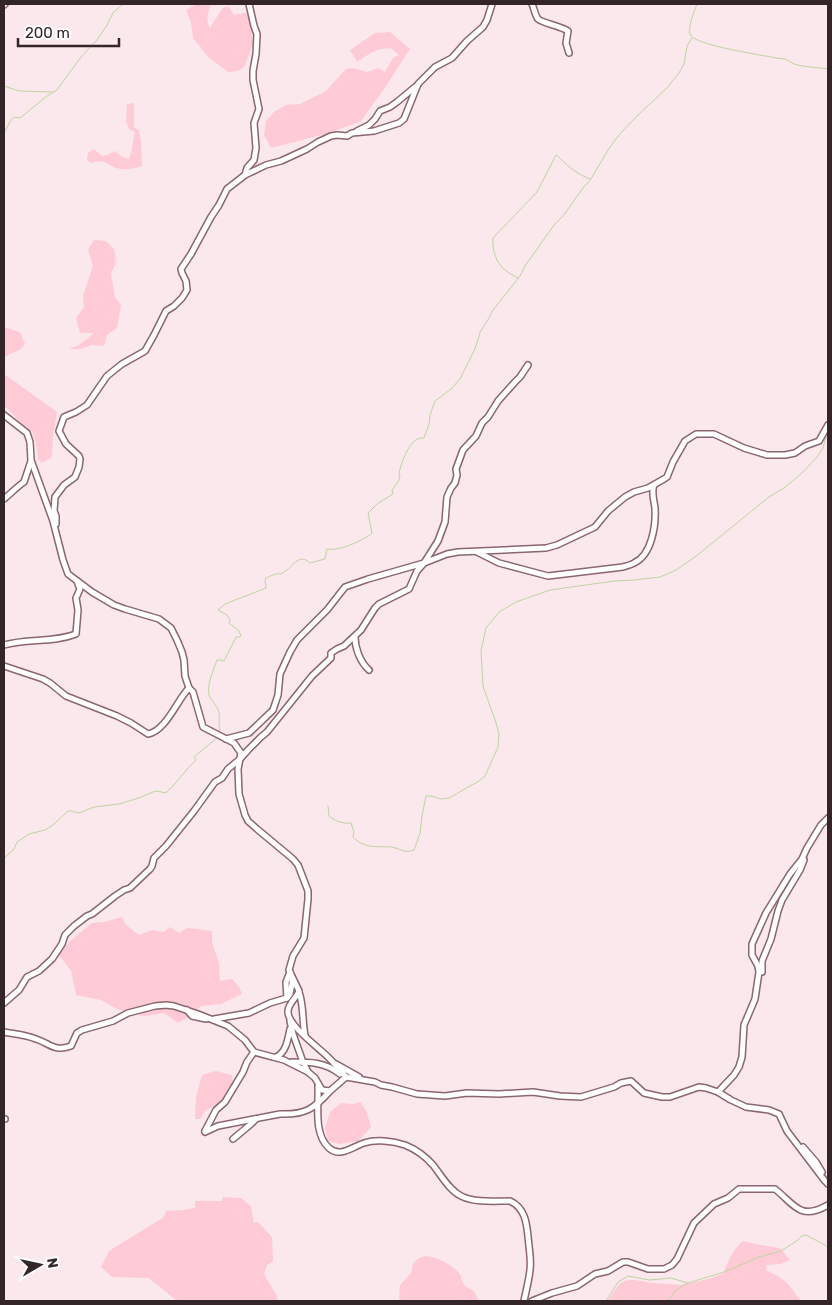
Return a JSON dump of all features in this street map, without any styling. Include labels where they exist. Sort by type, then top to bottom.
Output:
[{"type":"street","points":[[245,175],[247,168],[254,160],[256,148],[254,123],[259,109],[253,80],[257,34],[249,4]]},
{"type":"street","points":[[57,537],[58,532],[54,510],[55,497],[64,485],[75,477],[80,460],[79,456],[66,444],[59,431],[64,417],[87,405],[107,376],[122,364],[145,351],[166,310],[174,306],[187,290],[186,281],[181,270],[211,217],[220,205],[227,189],[245,175],[266,165],[281,161],[332,136],[347,136],[369,125],[375,120],[380,111],[397,102],[435,67],[452,58],[483,27],[492,4]]},
{"type":"street","points":[[532,4],[540,21],[556,25],[568,31],[569,34],[566,42],[569,53]]},
{"type":"street","points":[[352,133],[374,131],[399,123],[404,119],[418,84]]},
{"type":"street","points":[[4,1003],[19,990],[27,977],[38,971],[52,959],[62,944],[65,935],[74,926],[115,896],[130,888],[150,869],[154,858],[166,846],[215,782],[222,778],[228,769],[268,732],[312,676],[331,658],[331,653],[344,646],[364,627],[375,608],[409,589],[417,570],[424,563],[438,541],[445,522],[447,498],[455,483],[456,468],[463,450],[476,436],[482,423],[498,401],[520,378],[528,365]]},
{"type":"street","points":[[4,415],[27,433],[30,442],[31,460],[48,506],[68,574],[92,592],[114,604],[159,618],[171,628],[182,652],[185,676],[193,692],[203,727],[234,743],[240,753],[238,770],[240,794],[248,821],[298,865],[308,890],[304,938],[293,956],[291,974],[286,982],[290,1023],[308,1072]]},
{"type":"street","points":[[226,739],[248,733],[273,710],[278,695],[280,674],[297,640],[327,610],[345,587],[447,554],[474,551],[540,549],[557,545],[595,527],[608,511],[625,497],[667,477],[685,441],[696,434],[714,434],[744,448],[767,455],[785,455],[795,453],[805,446],[819,441],[828,425]]},
{"type":"street","points":[[4,499],[24,482],[31,460]]},
{"type":"street","points":[[474,551],[499,564],[548,576],[623,567],[634,563],[646,552],[653,535],[655,508],[652,489],[654,484]]},
{"type":"street","points":[[4,645],[55,639],[76,634],[78,610],[76,598],[80,591],[76,580]]},
{"type":"street","points":[[355,637],[359,655],[369,670]]},
{"type":"street","points":[[4,666],[43,679],[66,696],[100,708],[131,723],[148,734],[153,733],[167,721],[190,688]]},
{"type":"street","points":[[718,1092],[739,1068],[742,1057],[744,1025],[755,999],[759,980],[758,966],[752,955],[752,944],[766,913],[790,874],[802,859],[821,825],[828,818]]},
{"type":"street","points":[[759,980],[762,975],[762,961],[771,939],[782,900],[808,854],[807,848]]},
{"type":"street","points":[[291,974],[301,998],[307,1038]]},
{"type":"street","points":[[288,1008],[299,991]]},
{"type":"street","points":[[212,1020],[249,1013],[270,1003],[287,998]]},
{"type":"street","points":[[4,1032],[36,1038],[57,1049],[63,1049],[70,1046],[77,1033],[82,1030],[113,1021],[128,1013],[166,1005],[187,1010],[228,1026],[245,1040],[254,1052],[290,1062],[315,1078],[318,1086],[317,1105],[321,1136],[330,1149],[342,1152],[363,1144],[378,1141],[402,1144],[421,1154],[433,1164],[451,1187],[462,1196],[480,1200],[510,1201],[516,1204],[525,1217],[531,1257],[524,1301]]},
{"type":"street","points":[[290,1023],[332,1061],[345,1078]]},
{"type":"street","points":[[276,1057],[281,1055],[284,1050],[290,1023]]},
{"type":"street","points":[[254,1052],[225,1102],[216,1110],[205,1132],[218,1126],[309,1110],[317,1105],[328,1091],[345,1078]]},
{"type":"street","points":[[332,1061],[364,1080]]},
{"type":"street","points":[[290,1062],[315,1062],[332,1068],[345,1078],[375,1082],[418,1094],[445,1096],[466,1093],[533,1092],[581,1097],[630,1081],[644,1092],[662,1097],[670,1097],[699,1087],[706,1088],[718,1092],[746,1107],[769,1110],[779,1114],[787,1131],[828,1184]]},
{"type":"street","points":[[318,1086],[322,1090],[328,1091]]},
{"type":"street","points":[[233,1139],[256,1118]]},
{"type":"street","points":[[796,1142],[809,1153],[828,1180]]},
{"type":"street","points":[[532,1301],[577,1286],[595,1274],[608,1271],[623,1262],[648,1269],[664,1269],[672,1265],[681,1252],[694,1223],[714,1204],[728,1198],[739,1189],[775,1189],[794,1206],[806,1212],[812,1212],[828,1205]]},
{"type":"shaded area","points":[[197,4],[211,4],[207,19],[210,28],[224,7],[229,7],[234,15],[249,12],[253,43],[245,66],[238,71],[228,72],[208,57],[193,38],[191,23],[186,10]]},
{"type":"shaded area","points":[[390,32],[410,49],[361,121],[329,133],[271,148],[264,135],[266,121],[274,112],[286,105],[300,104],[326,91],[346,69],[353,68],[367,72],[379,68],[385,72],[393,58],[399,55],[392,49],[383,48],[357,62],[350,50],[375,33]]},
{"type":"shaded area","points":[[134,103],[134,127],[139,131],[142,166],[121,169],[105,162],[91,163],[87,160],[88,153],[94,149],[102,156],[115,151],[122,157],[129,159],[135,132],[129,129],[126,122],[127,104]]},
{"type":"shaded area","points":[[94,240],[106,241],[114,249],[116,262],[111,274],[115,298],[121,305],[117,328],[107,335],[104,346],[92,345],[80,349],[69,349],[79,345],[94,333],[80,333],[76,318],[84,307],[83,296],[93,266],[88,250]]},
{"type":"shaded area","points":[[4,327],[20,332],[25,344],[21,349],[4,357]]},
{"type":"shaded area","points":[[4,374],[57,412],[52,457],[42,463],[38,459],[32,431],[4,407]]},
{"type":"shaded area","points":[[122,917],[125,924],[139,935],[152,930],[164,932],[170,927],[179,933],[187,928],[212,931],[212,943],[219,963],[220,981],[232,979],[242,994],[221,1004],[201,1006],[178,1023],[164,1013],[144,1016],[117,1009],[101,1000],[76,995],[71,971],[59,955],[69,942],[92,923]]},
{"type":"shaded area","points":[[216,1071],[232,1075],[233,1083],[222,1101],[205,1111],[200,1119],[195,1119],[196,1097],[202,1075]]},
{"type":"shaded area","points":[[361,1102],[371,1127],[358,1141],[340,1144],[328,1141],[325,1128],[330,1112],[341,1103],[353,1104]]},
{"type":"shaded area","points":[[223,1197],[241,1198],[251,1206],[254,1223],[258,1222],[272,1237],[273,1261],[267,1265],[264,1274],[278,1298],[277,1300],[280,1301],[177,1301],[149,1278],[112,1277],[101,1267],[109,1251],[164,1217],[166,1211],[195,1208],[195,1201],[222,1201]]},
{"type":"shaded area","points":[[743,1241],[780,1248],[790,1260],[780,1264],[766,1265],[767,1271],[787,1283],[801,1301],[607,1301],[620,1283],[629,1280],[682,1285],[712,1278],[724,1273],[731,1256]]},
{"type":"shaded area","points":[[427,1256],[436,1258],[456,1270],[461,1276],[464,1285],[474,1291],[479,1301],[399,1301],[400,1285],[412,1272],[416,1261]]},
{"type":"waterway","points":[[4,133],[14,117],[20,118],[57,90],[81,57],[96,41],[113,13],[123,4]]},
{"type":"waterway","points":[[697,4],[690,27],[690,34],[702,42],[785,59],[802,66],[828,69]]},
{"type":"waterway","points":[[219,734],[219,713],[209,695],[209,683],[217,660],[224,661],[236,637],[241,635],[229,623],[230,620],[227,615],[218,610],[225,604],[266,588],[265,579],[283,573],[299,560],[306,560],[310,563],[325,559],[327,549],[338,549],[365,538],[372,533],[368,513],[377,504],[393,494],[392,490],[398,482],[400,469],[408,450],[413,442],[424,438],[435,401],[451,389],[460,379],[474,351],[480,332],[493,310],[520,276],[554,225],[591,179],[619,135],[667,88],[679,73],[684,64],[687,46],[692,38]]},
{"type":"waterway","points":[[4,86],[19,91],[52,92]]},
{"type":"waterway","points":[[518,278],[503,268],[497,260],[494,253],[493,238],[537,192],[556,155],[568,166],[590,179]]},
{"type":"waterway","points":[[328,806],[329,816],[339,822],[351,823],[354,832],[353,837],[357,841],[371,846],[391,847],[405,851],[414,850],[420,833],[426,796],[441,799],[449,798],[479,781],[485,776],[498,747],[499,734],[483,686],[481,651],[486,628],[499,612],[516,602],[550,590],[660,577],[676,570],[802,473],[817,457],[828,436]]},
{"type":"waterway","points":[[4,858],[14,849],[17,842],[29,834],[45,830],[68,811],[79,813],[94,807],[119,804],[157,791],[166,793],[196,760],[194,757],[217,738]]},
{"type":"waterway","points":[[606,1301],[618,1282],[628,1276],[649,1280],[671,1278],[688,1283],[781,1251],[806,1235],[828,1248]]},
{"type":"waterway","points":[[668,1301],[676,1290],[687,1283]]}]
